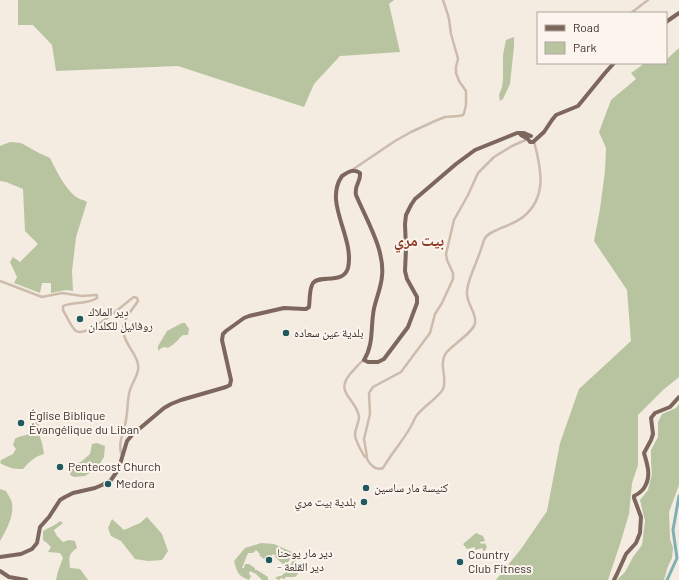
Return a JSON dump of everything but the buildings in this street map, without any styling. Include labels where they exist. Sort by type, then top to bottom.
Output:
[{"type":"main road","points":[[667,21],[679,13]]},
{"type":"main road","points":[[0,557],[20,554],[32,549],[36,543],[40,527],[49,517],[60,500],[70,494],[95,488],[108,482],[116,473],[127,440],[164,408],[181,400],[230,385],[231,380],[222,342],[226,331],[244,318],[253,315],[287,308],[301,310],[306,309],[309,307],[311,290],[314,282],[320,279],[334,279],[346,272],[348,265],[348,245],[337,208],[336,196],[340,178],[352,170],[360,173],[355,192],[377,243],[382,264],[382,281],[373,312],[371,342],[365,359],[368,362],[379,362],[384,359],[408,327],[417,303],[417,297],[407,279],[405,271],[406,215],[415,199],[475,150],[517,133],[524,133],[531,140],[540,135],[544,132],[556,115],[580,104],[613,64]]},
{"type":"main road","points":[[614,580],[626,554],[636,543],[640,533],[641,517],[634,497],[644,488],[648,479],[649,470],[644,453],[653,434],[651,418],[655,413],[670,406],[679,397]]},
{"type":"main road","points":[[0,571],[9,577],[26,580]]},
{"type":"street","points":[[352,170],[410,132],[445,117],[463,115],[466,105],[466,91],[459,81],[456,73],[458,59],[443,0]]},
{"type":"street","points":[[632,12],[648,0]]},
{"type":"street","points":[[365,359],[349,375],[344,388],[346,394],[358,411],[359,418],[355,436],[360,449],[366,458],[374,467],[379,469],[383,468],[411,427],[416,416],[442,391],[445,384],[443,367],[444,356],[449,349],[475,325],[475,319],[467,298],[467,292],[471,276],[486,236],[524,217],[538,197],[541,187],[541,177],[536,147],[531,140],[520,142],[512,146],[494,157],[485,165],[477,176],[465,201],[455,217],[446,254],[453,273],[453,280],[435,314],[430,332],[401,372],[373,387],[369,392],[370,414],[364,439],[366,458]]},
{"type":"street","points":[[0,282],[42,297],[62,293],[82,296],[97,296],[97,298],[93,300],[65,305],[63,308],[74,329],[78,332],[88,330],[96,326],[133,297],[138,299],[127,316],[123,327],[130,349],[138,360],[138,371],[129,392],[126,422],[120,443],[122,457]]},
{"type":"green space","points":[[18,0],[394,0],[389,4],[400,52],[340,56],[314,84],[304,107],[178,66],[56,71],[52,45],[33,25],[18,25]]},
{"type":"green space","points":[[514,37],[510,84],[503,99],[500,101],[499,95],[502,87],[503,55],[506,40]]},
{"type":"green space","points":[[679,48],[679,377],[663,390],[638,415],[638,465],[632,483],[629,514],[608,580],[496,580],[521,549],[547,511],[560,443],[579,389],[631,341],[627,290],[594,241],[605,171],[606,148],[599,132],[611,100],[636,79],[631,73],[644,64],[667,64],[667,59]]},
{"type":"green space","points":[[10,142],[21,143],[50,158],[69,190],[78,198],[87,202],[76,237],[72,271],[73,291],[66,290],[51,293],[51,283],[42,283],[40,293],[14,283],[17,277],[10,262],[13,257],[20,262],[38,244],[25,231],[23,189],[0,181],[0,146]]},
{"type":"green space","points":[[182,323],[185,323],[189,329],[188,335],[183,335],[168,348],[164,347],[159,351],[158,346],[167,331]]},
{"type":"green space","points":[[679,404],[679,485],[669,512],[670,539],[673,548],[672,558],[664,580],[617,580],[625,572],[633,557],[642,545],[645,521],[640,500],[648,490],[652,474],[651,450],[658,437],[658,422],[662,414],[676,408]]},
{"type":"green space","points":[[34,417],[37,417],[39,420],[38,431],[44,454],[32,460],[23,469],[11,468],[0,463],[1,460],[13,454],[16,449],[13,445],[15,439],[31,433],[31,422]]},
{"type":"green space","points":[[97,443],[105,446],[104,457],[97,468],[85,476],[74,477],[70,475],[71,467],[82,461],[90,454],[92,444]]},
{"type":"green space","points":[[0,489],[6,491],[12,502],[12,513],[0,541]]},
{"type":"green space","points":[[147,517],[162,534],[168,551],[162,560],[148,561],[135,559],[121,541],[111,536],[108,528],[112,519],[124,530],[140,523]]},
{"type":"green space","points":[[60,521],[63,523],[54,530],[57,536],[63,542],[69,540],[75,541],[77,548],[70,556],[70,568],[80,569],[88,580],[56,580],[63,558],[60,553],[48,552],[51,547],[43,540],[43,531]]},
{"type":"green space","points":[[476,533],[483,536],[485,541],[480,543],[485,543],[487,547],[484,552],[482,548],[475,550],[475,547],[467,549],[463,544]]},
{"type":"green space","points":[[261,543],[274,544],[292,552],[293,555],[285,566],[273,554],[265,560],[256,550],[253,553],[248,553],[242,568],[244,568],[245,564],[249,564],[255,568],[255,570],[268,577],[268,580],[262,580],[250,571],[249,574],[251,576],[249,580],[242,577],[238,573],[234,561],[245,548]]},
{"type":"green space","points":[[295,557],[298,574],[295,577],[286,577],[279,580],[275,578],[286,572]]},
{"type":"waterway","points":[[667,580],[677,558],[673,530],[679,496]]},
{"type":"place","name":"دير الملاك روفائيل للكلدان","points":[[80,319]]},
{"type":"place","name":"بلدية عين سعاده","points":[[286,333]]},
{"type":"place","name":"Église Biblique Évangélique du Liban","points":[[21,423]]},
{"type":"place","name":"Pentecost Church","points":[[60,467]]},
{"type":"place","name":"Medora","points":[[108,484]]},
{"type":"place","name":"كنيسة مار ساسين","points":[[366,488]]},
{"type":"place","name":"بلدية بيت مري","points":[[364,502]]},
{"type":"place","name":"دير مار يوحنا - دير القلعة","points":[[269,560]]},
{"type":"place","name":"Country Club Fitness","points":[[460,562]]},
{"type":"district","name":"بيت مري","points":[[419,240]]}]
